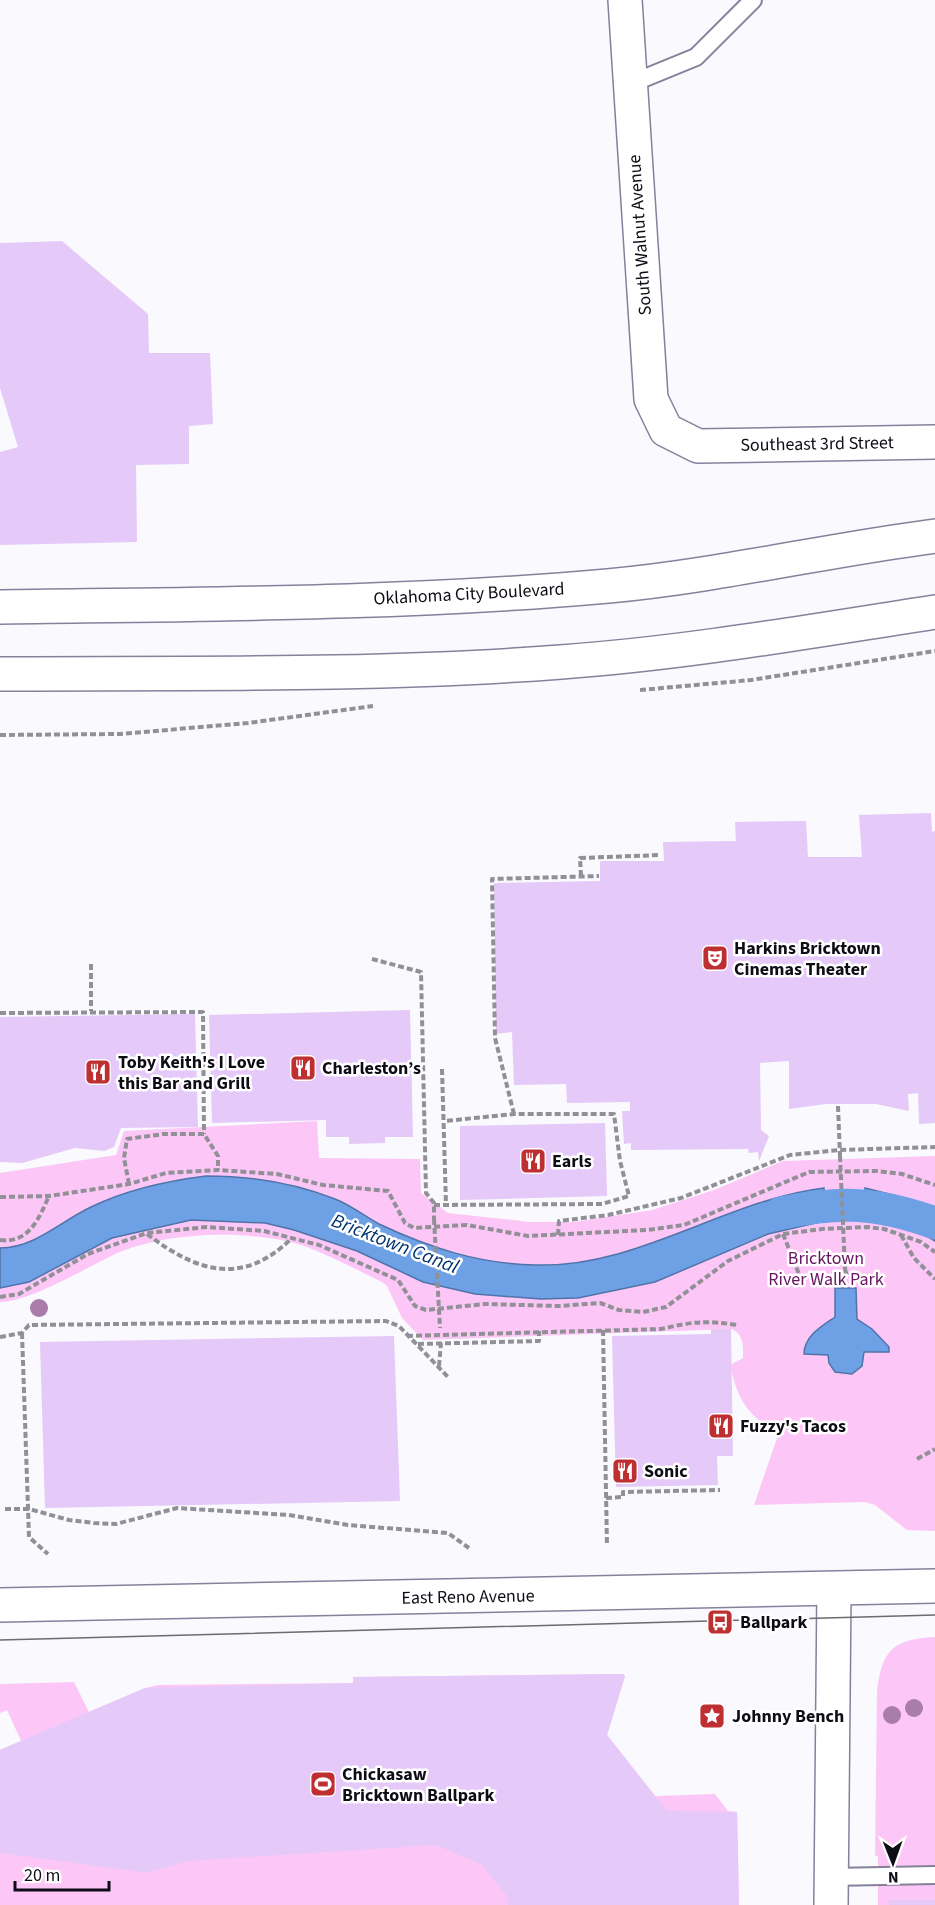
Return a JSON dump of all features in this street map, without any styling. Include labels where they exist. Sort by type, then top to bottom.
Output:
[{"type":"main road","name":"South Walnut Avenue","points":[[625,0],[651,399],[666,430],[698,446]]},
{"type":"main road","name":"Southeast 3rd Street","points":[[698,446],[935,442]]},
{"type":"main road","name":"Oklahoma City Boulevard","points":[[0,607],[270,603],[503,594],[612,585],[935,536]]},
{"type":"main road","points":[[0,674],[374,669],[561,662],[679,649],[935,612]]},
{"type":"main road","name":"East Reno Avenue","points":[[0,1605],[935,1586]]},
{"type":"main road","points":[[831,1891],[834,1589]]},
{"type":"lane","points":[[630,84],[696,57],[753,0]]},
{"type":"lane","points":[[831,1891],[932,1875]]},
{"type":"path","points":[[581,876],[580,858],[660,855]]},
{"type":"path","points":[[514,1114],[495,1038],[492,879],[599,876]]},
{"type":"path","points":[[372,959],[421,972],[426,1193],[434,1205],[440,1331]]},
{"type":"path","points":[[91,964],[91,1011]]},
{"type":"path","points":[[0,1013],[203,1012],[204,1134],[218,1156],[218,1170]]},
{"type":"path","points":[[442,1069],[446,1205]]},
{"type":"path","points":[[838,1106],[847,1276]]},
{"type":"path","points":[[434,1205],[602,1204],[629,1196],[620,1161],[614,1114],[514,1114],[445,1121]]},
{"type":"path","points":[[129,1184],[124,1158],[127,1139],[164,1134],[204,1134]]},
{"type":"path","points":[[558,1235],[559,1221],[646,1207],[681,1198],[790,1155],[839,1150],[935,1148]]},
{"type":"path","points":[[0,1197],[49,1196],[129,1184],[166,1173],[218,1170],[277,1174],[323,1185],[388,1191],[405,1223],[414,1228],[467,1225],[528,1236],[647,1230],[684,1225],[809,1172],[877,1171],[902,1174],[935,1185]]},
{"type":"path","points":[[0,1240],[22,1237],[37,1224],[49,1196]]},
{"type":"path","points":[[478,1199],[479,1205]]},
{"type":"path","points":[[0,1297],[19,1294],[88,1254],[147,1233],[235,1227],[293,1237],[319,1245],[398,1280],[415,1306],[426,1310],[485,1304],[559,1306],[600,1303],[619,1310],[643,1312],[666,1307],[728,1260],[783,1234],[867,1227],[900,1233],[921,1242],[935,1252]]},
{"type":"path","points":[[147,1233],[176,1256],[214,1268],[238,1268],[261,1261],[293,1237]]},
{"type":"path","points":[[900,1233],[914,1258],[935,1279]]},
{"type":"path","points":[[783,1234],[799,1274]]},
{"type":"path","points":[[0,1337],[22,1333],[29,1325],[386,1320],[399,1326],[448,1377]]},
{"type":"path","points":[[407,1336],[440,1331],[539,1332],[661,1329],[708,1320],[736,1325]]},
{"type":"path","points":[[603,1330],[607,1546]]},
{"type":"path","points":[[418,1344],[539,1341],[539,1332]]},
{"type":"path","points":[[22,1333],[29,1537],[48,1554]]},
{"type":"path","points":[[439,1367],[441,1343]]},
{"type":"path","points":[[917,1459],[935,1449]]},
{"type":"path","points":[[606,1498],[623,1497],[623,1492],[720,1490]]},
{"type":"path","points":[[5,1509],[28,1509],[69,1520],[116,1524],[177,1508],[289,1515],[348,1525],[448,1533],[469,1548]]},
{"type":"green space","name":"Bricktown River Walk Park","points":[[317,1121],[319,1158],[420,1159],[421,1193],[448,1213],[530,1222],[574,1222],[652,1210],[714,1190],[783,1161],[935,1156],[935,1531],[907,1530],[875,1505],[865,1502],[754,1505],[778,1435],[752,1413],[737,1389],[730,1365],[743,1358],[743,1345],[739,1334],[732,1329],[423,1340],[402,1318],[387,1286],[382,1282],[307,1247],[285,1241],[234,1235],[180,1237],[130,1248],[40,1291],[12,1301],[0,1302],[0,1173],[116,1155],[124,1131]]},
{"type":"green space","points":[[935,1637],[935,1905],[878,1905],[878,1857],[875,1855],[879,1677],[886,1656],[892,1649],[909,1641]]},
{"type":"green space","name":"Chickasaw Bricktown Ballpark","points":[[623,1674],[625,1676],[607,1735],[655,1796],[715,1794],[728,1811],[737,1812],[739,1905],[0,1905],[0,1750],[21,1741],[7,1710],[0,1713],[0,1684],[74,1682],[89,1712],[145,1688],[159,1685],[353,1683],[353,1677]]},
{"type":"water","points":[[206,1176],[256,1179],[320,1193],[341,1201],[379,1224],[436,1247],[475,1258],[515,1264],[574,1263],[610,1256],[752,1206],[787,1195],[824,1188],[825,1221],[768,1234],[655,1282],[578,1298],[541,1299],[475,1294],[423,1282],[357,1251],[294,1230],[265,1223],[191,1220],[112,1238],[29,1282],[0,1288],[0,1248],[25,1244],[80,1213],[119,1195],[162,1183]]},
{"type":"water","points":[[865,1188],[897,1196],[935,1210],[935,1241],[917,1230],[865,1216]]},
{"type":"water","points":[[835,1288],[856,1288],[857,1319],[872,1329],[889,1347],[889,1352],[864,1352],[862,1366],[852,1374],[835,1372],[829,1363],[828,1355],[804,1354],[810,1337],[835,1317]]},
{"type":"building","points":[[62,241],[148,314],[149,353],[210,353],[213,424],[189,426],[189,464],[136,465],[137,542],[0,545],[0,452],[18,447],[0,388],[0,243]]},
{"type":"building","name":"Harkins Bricktown Cinemas Theater","points":[[931,813],[932,832],[935,831],[935,1123],[919,1124],[918,1093],[908,1094],[909,1111],[876,1104],[826,1104],[789,1109],[789,1061],[760,1063],[761,1130],[769,1136],[759,1161],[758,1152],[749,1153],[748,1149],[631,1150],[631,1143],[624,1144],[622,1111],[630,1111],[630,1102],[567,1103],[566,1084],[514,1085],[512,1032],[496,1034],[494,883],[600,881],[600,861],[664,861],[663,842],[736,841],[735,822],[806,821],[808,857],[862,857],[859,815]]},
{"type":"building","points":[[410,1010],[413,1137],[385,1137],[385,1143],[349,1144],[349,1137],[326,1137],[326,1120],[212,1123],[209,1015]]},
{"type":"building","name":"Toby Keith's I Love this Bar and Grill","points":[[195,1014],[198,1127],[121,1128],[114,1147],[104,1151],[75,1148],[22,1163],[0,1162],[0,1017]]},
{"type":"building","name":"Earls","points":[[605,1123],[607,1196],[460,1200],[460,1126]]},
{"type":"building","points":[[711,1329],[731,1329],[733,1456],[717,1456],[718,1485],[616,1487],[612,1336],[711,1334]]},
{"type":"building","points":[[394,1336],[400,1501],[45,1508],[40,1342]]},
{"type":"building","name":"Chickasaw Bricktown Ballpark","points":[[623,1674],[625,1676],[607,1735],[667,1811],[737,1812],[739,1905],[508,1905],[507,1896],[481,1864],[435,1845],[187,1861],[148,1873],[0,1853],[0,1750],[145,1688],[353,1683],[353,1677]]},
{"type":"building","points":[[889,1900],[935,1900],[935,1905],[889,1905]]},
{"type":"waterway","name":"Bricktown Canal","points":[[781,1213],[841,1205],[876,1207],[935,1223]]},
{"type":"tram line","points":[[0,1640],[935,1615]]},
{"type":"place","name":"Harkins Bricktown Cinemas Theater","points":[[715,958]]},
{"type":"place","name":"Charleston’s","points":[[303,1068]]},
{"type":"place","name":"Toby Keith's I Love this Bar and Grill","points":[[98,1072]]},
{"type":"place","name":"Earls","points":[[533,1161]]},
{"type":"place","name":"Fuzzy's Tacos","points":[[721,1426]]},
{"type":"place","name":"Sonic","points":[[625,1471]]},
{"type":"place","name":"Ballpark","points":[[720,1622]]},
{"type":"place","name":"Johnny Bench","points":[[712,1716]]},
{"type":"place","name":"Chickasaw Bricktown Ballpark","points":[[323,1784]]}]
